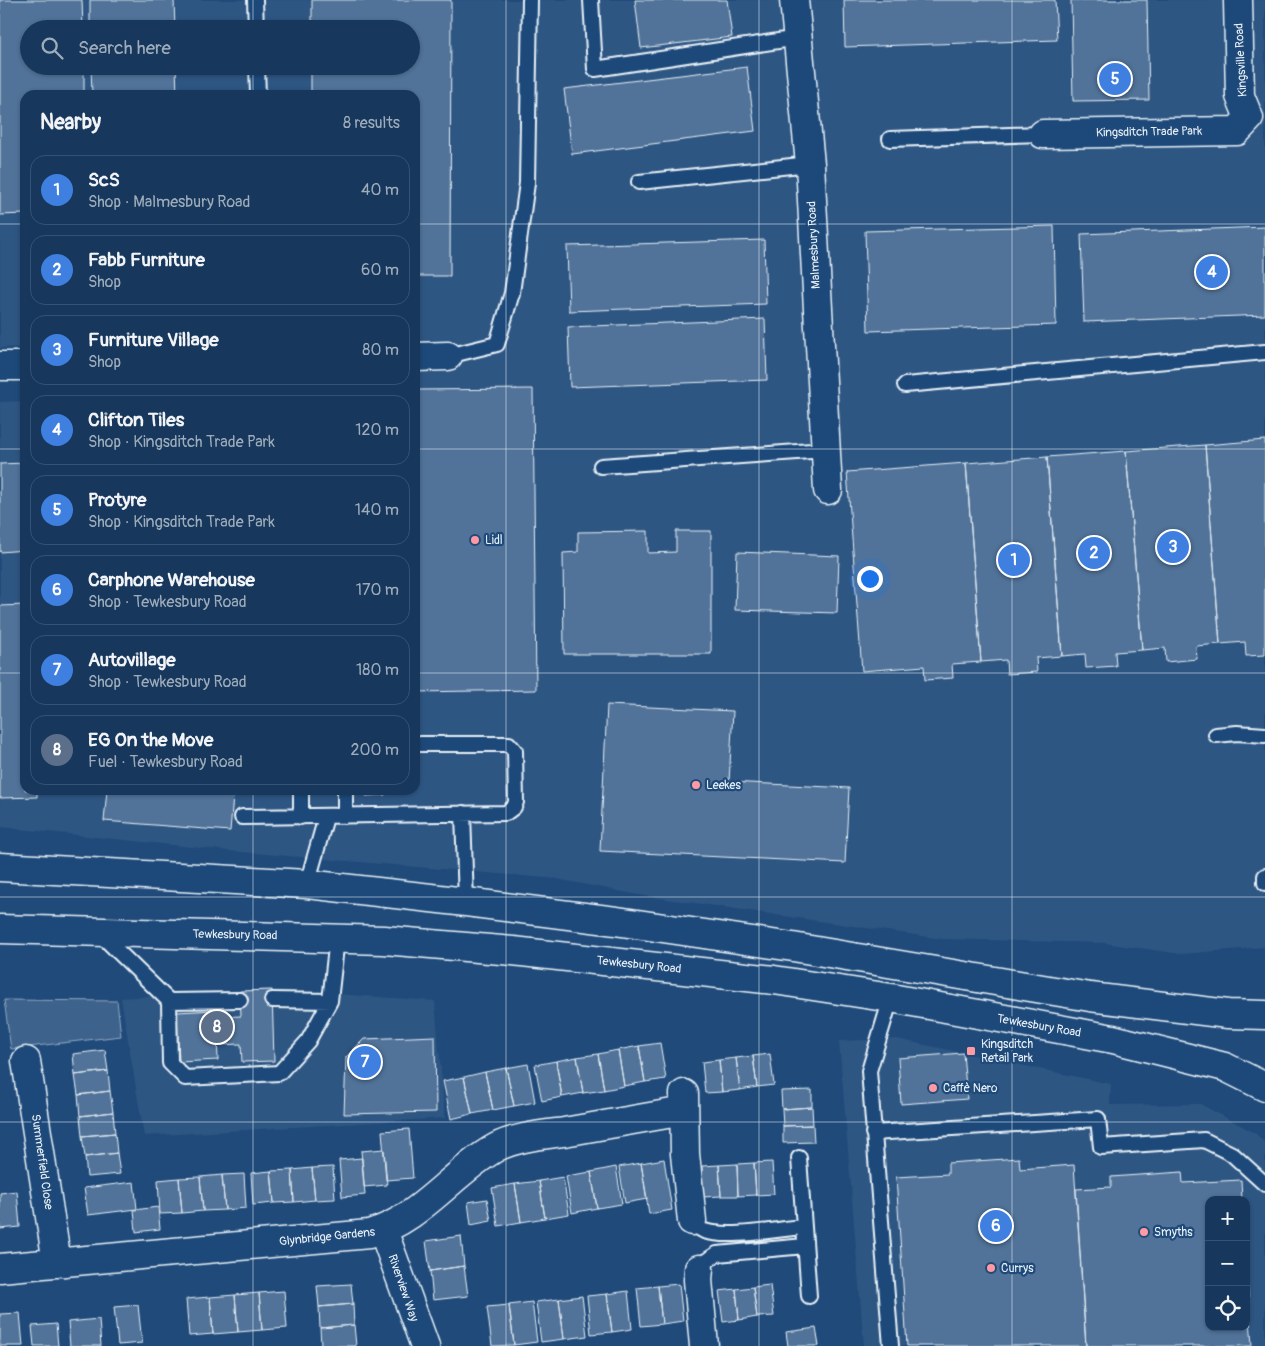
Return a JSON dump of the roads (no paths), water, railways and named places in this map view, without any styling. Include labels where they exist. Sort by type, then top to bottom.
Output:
[{"type":"main road","name":"Malmesbury Road","points":[[794,0],[810,164],[824,450],[828,490]]},
{"type":"main road","name":"Kingsville Road","points":[[1238,0],[1240,96],[1257,123]]},
{"type":"main road","name":"Kingsditch Trade Park","points":[[1043,134],[1237,131],[1257,123]]},
{"type":"main road","points":[[420,357],[448,356]]},
{"type":"main road","points":[[0,366],[20,366]]},
{"type":"main road","points":[[0,867],[307,884],[466,902],[616,921],[793,947],[1090,997],[1228,1014],[1265,1014]]},
{"type":"main road","name":"Tewkesbury Road","points":[[0,929],[337,938],[513,951],[774,980],[891,998],[1113,1039],[1226,1067],[1265,1087]]},
{"type":"main road","name":"Summerfield Close","points":[[26,1061],[57,1263]]},
{"type":"main road","name":"Glynbridge Gardens","points":[[0,1268],[356,1235],[383,1230],[407,1218],[474,1163],[500,1146],[684,1102],[685,1154],[692,1221]]},
{"type":"main road","name":"Riverview Way","points":[[383,1230],[425,1346]]},
{"type":"main road","points":[[699,1270],[700,1312],[704,1346]]},
{"type":"lane","points":[[255,0],[256,20]]},
{"type":"lane","points":[[448,356],[497,344],[512,293],[527,183],[530,0]]},
{"type":"lane","points":[[591,0],[595,68],[798,38]]},
{"type":"lane","points":[[257,75],[258,90]]},
{"type":"lane","points":[[890,139],[1043,134]]},
{"type":"lane","points":[[640,182],[810,164]]},
{"type":"lane","points":[[904,385],[1265,352]]},
{"type":"lane","points":[[601,466],[824,450]]},
{"type":"lane","points":[[1216,735],[1237,733],[1265,735]]},
{"type":"lane","points":[[242,817],[506,813],[514,807],[516,796],[514,748],[505,743],[420,744]]},
{"type":"lane","points":[[301,795],[301,816]]},
{"type":"lane","points":[[345,795],[345,816]]},
{"type":"lane","points":[[463,814],[466,902]]},
{"type":"lane","points":[[307,884],[326,816]]},
{"type":"lane","points":[[1265,876],[1265,883]]},
{"type":"lane","points":[[98,931],[169,1001],[170,1063],[184,1078],[279,1073],[308,1041],[330,1001],[337,938]]},
{"type":"lane","points":[[891,998],[869,1071],[891,1346]]},
{"type":"lane","points":[[169,1001],[240,1000]]},
{"type":"lane","points":[[272,1000],[330,1001]]},
{"type":"lane","points":[[873,1133],[1098,1119],[1101,1147],[1204,1140],[1232,1154],[1265,1184]]},
{"type":"lane","points":[[799,1158],[809,1296]]},
{"type":"lane","points":[[692,1221],[701,1230],[731,1233],[804,1227]]},
{"type":"lane","points":[[699,1270],[704,1263],[717,1254],[805,1246]]},
{"type":"place","name":"Protyre","points":[[1115,79]]},
{"type":"place","name":"Clifton Tiles","points":[[1212,272]]},
{"type":"place","name":"Lidl","points":[[475,540]]},
{"type":"place","name":"Furniture Village","points":[[1173,547]]},
{"type":"place","name":"Fabb Furniture","points":[[1094,553]]},
{"type":"place","name":"ScS","points":[[1014,560]]},
{"type":"place","name":"Leekes","points":[[696,785]]},
{"type":"place","name":"EG On the Move","points":[[217,1027]]},
{"type":"place","name":"Kingsditch Retail Park","points":[[971,1051]]},
{"type":"place","name":"Autovillage","points":[[365,1062]]},
{"type":"place","name":"Caffè Nero","points":[[933,1088]]},
{"type":"place","name":"Carphone Warehouse","points":[[996,1226]]},
{"type":"place","name":"Smyths","points":[[1144,1232]]},
{"type":"place","name":"Currys","points":[[991,1268]]}]
